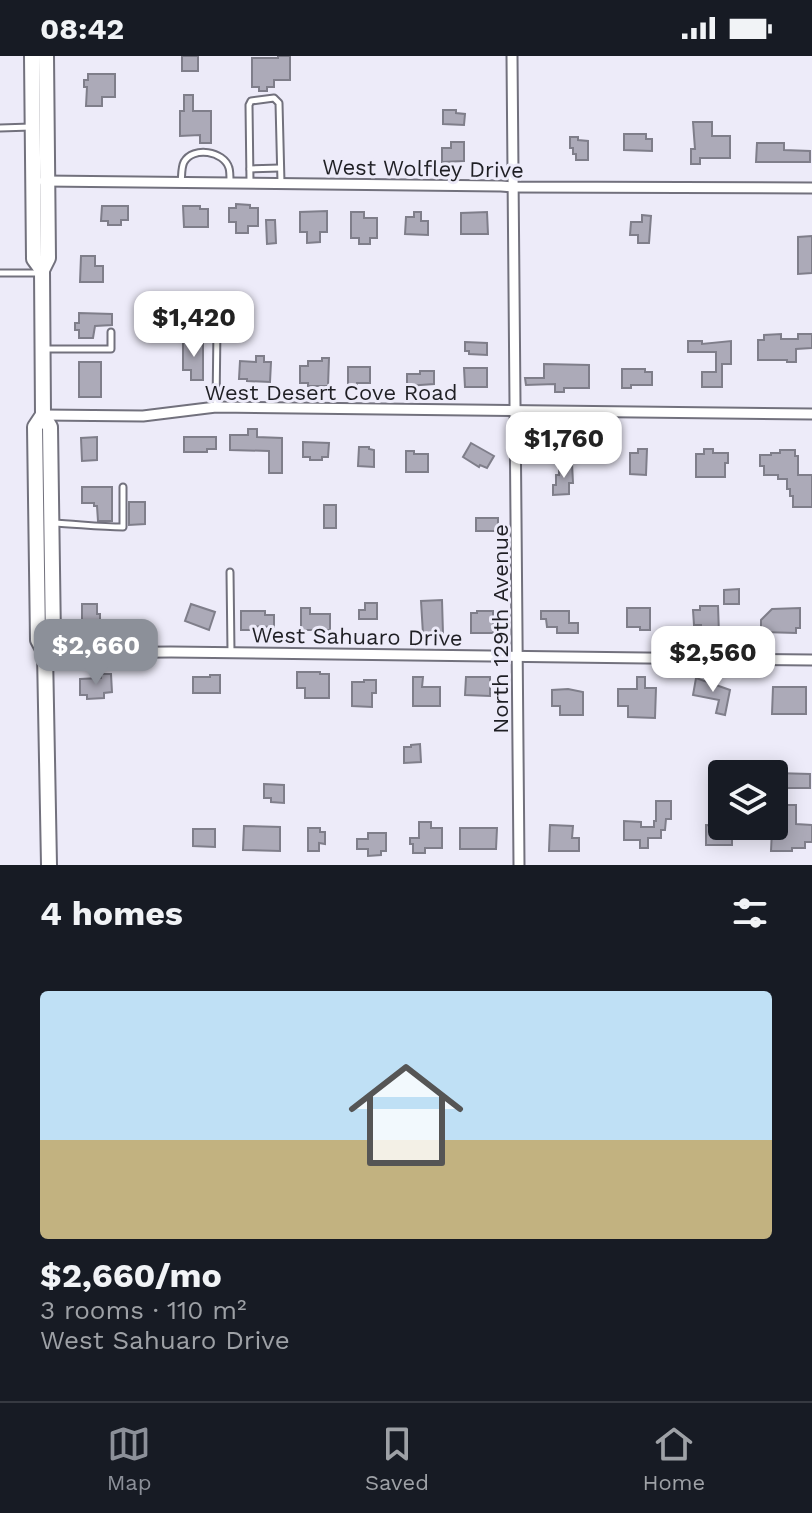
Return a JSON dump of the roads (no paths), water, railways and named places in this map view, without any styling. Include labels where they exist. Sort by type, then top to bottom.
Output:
[{"type":"main road","points":[[32,56],[33,127],[40,181]]},
{"type":"main road","points":[[45,653],[53,639],[50,427],[43,415],[42,272],[34,259],[46,56]]},
{"type":"main road","points":[[43,415],[35,427],[38,640],[45,653],[49,865]]},
{"type":"street","name":"North 129th Avenue","points":[[512,56],[519,865]]},
{"type":"street","name":"West Wolfley Drive","points":[[40,181],[812,188]]},
{"type":"street","name":"West Desert Cove Road","points":[[43,415],[143,416],[216,407],[812,414]]},
{"type":"street","name":"West Sahuaro Drive","points":[[45,653],[231,652],[812,660]]},
{"type":"lane","points":[[250,183],[249,105],[251,101],[274,98],[279,103],[281,183]]},
{"type":"lane","points":[[0,128],[33,127]]},
{"type":"lane","points":[[181,183],[185,161],[193,153],[202,152],[226,162],[230,169],[230,183]]},
{"type":"lane","points":[[250,169],[280,168]]},
{"type":"lane","points":[[0,273],[42,272]]},
{"type":"lane","points":[[216,407],[217,328]]},
{"type":"lane","points":[[42,349],[111,349],[111,332]]},
{"type":"lane","points":[[52,523],[123,527],[123,487]]},
{"type":"lane","points":[[230,572],[231,652]]}]
